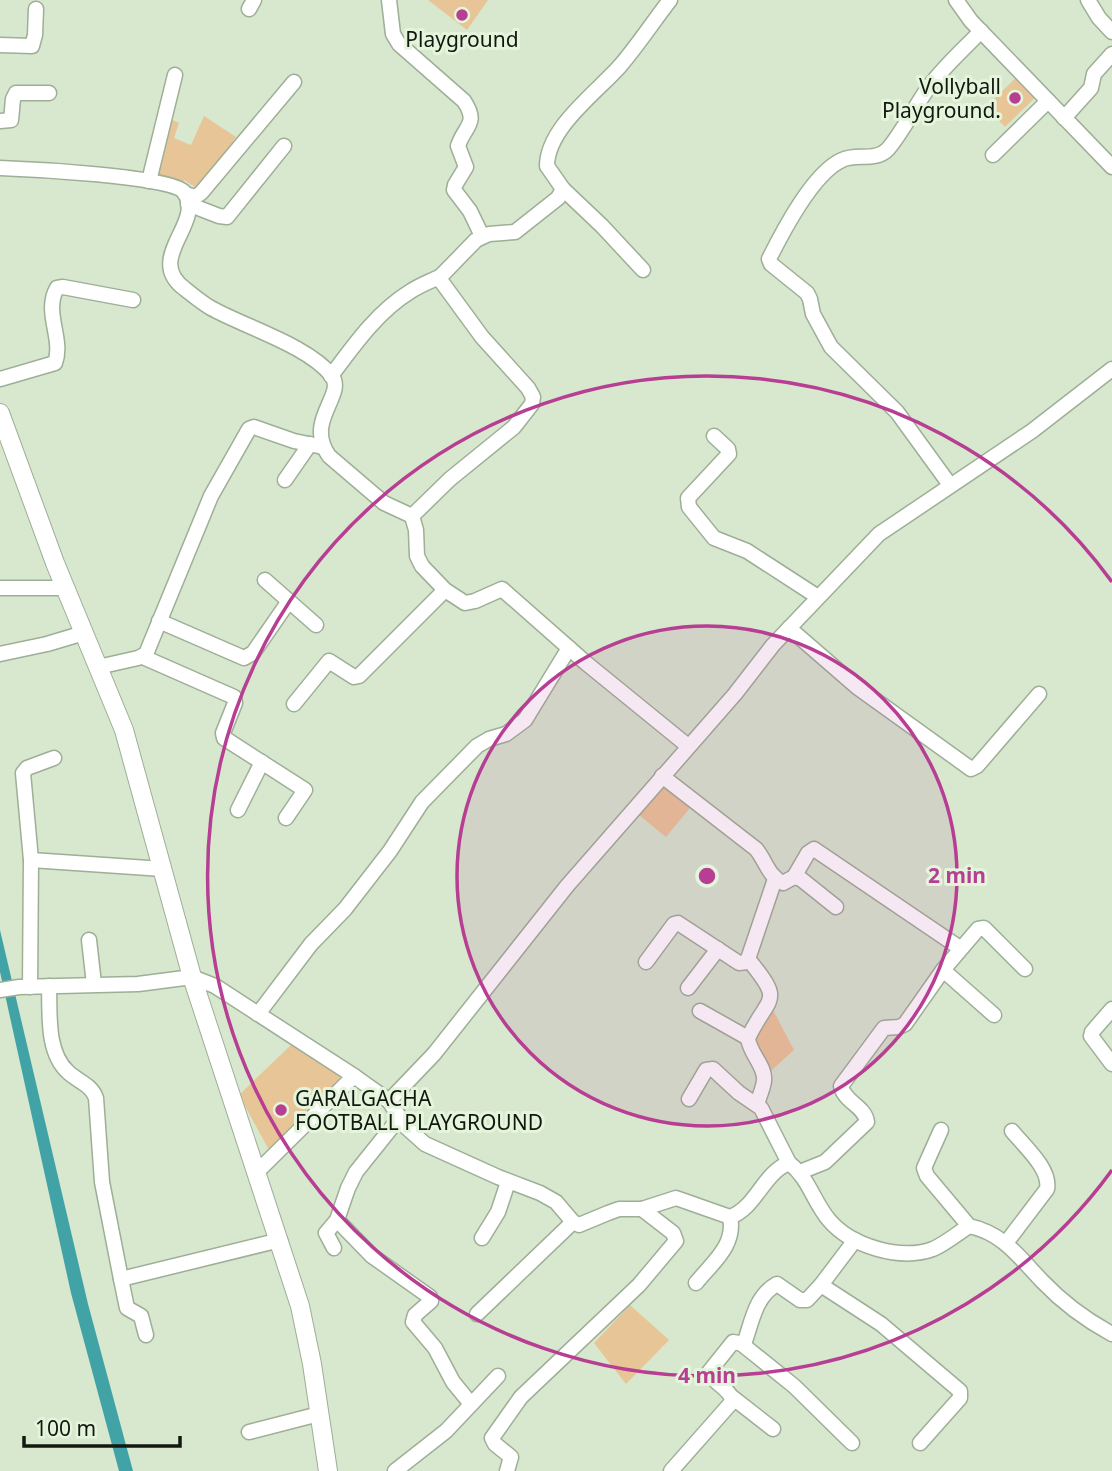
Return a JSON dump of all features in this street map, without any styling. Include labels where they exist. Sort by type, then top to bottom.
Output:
[{"type":"main road","points":[[0,413],[65,588],[124,730],[192,977],[280,1240],[307,1331],[328,1471]]},
{"type":"street","points":[[389,0],[393,34],[399,44],[464,101],[471,112],[472,121],[458,146],[466,167],[454,190],[470,211],[482,236]]},
{"type":"street","points":[[643,270],[563,189],[547,166],[551,149],[568,119],[619,66],[670,0]]},
{"type":"street","points":[[956,0],[981,31],[1112,167]]},
{"type":"street","points":[[1088,0],[1112,32]]},
{"type":"street","points":[[0,45],[32,46],[36,9]]},
{"type":"street","points":[[950,485],[897,412],[831,347],[813,314],[807,293],[772,264],[769,258],[797,207],[827,171],[843,159],[878,156],[886,152],[911,118],[926,91],[981,31]]},
{"type":"street","points":[[1064,118],[1091,88],[1094,74],[1112,54]]},
{"type":"street","points":[[149,181],[175,75]]},
{"type":"street","points":[[187,199],[195,198],[201,193],[294,82]]},
{"type":"street","points":[[0,121],[11,120],[16,93],[49,93]]},
{"type":"street","points":[[993,155],[1048,101]]},
{"type":"street","points":[[0,168],[53,170],[176,186],[187,199],[219,216],[227,217],[285,146]]},
{"type":"street","points":[[331,376],[386,311],[410,292],[441,276],[482,236],[515,232],[558,198],[563,189]]},
{"type":"street","points":[[187,199],[184,226],[172,250],[170,266],[180,285],[209,307],[302,351],[331,376],[334,382],[334,390],[320,425],[316,446],[285,480]]},
{"type":"street","points":[[412,516],[450,479],[514,427],[532,404],[533,397],[482,337],[441,281],[441,276]]},
{"type":"street","points":[[0,379],[55,363],[57,350],[51,314],[57,288],[133,300]]},
{"type":"street","points":[[389,1101],[434,1055],[559,896],[789,628],[879,534],[1032,431],[1112,369]]},
{"type":"street","points":[[143,657],[211,496],[249,429],[254,427],[316,446],[384,503],[412,516]]},
{"type":"street","points":[[714,436],[728,449],[729,454],[688,498],[689,507],[714,538],[747,551],[818,597]]},
{"type":"street","points":[[412,516],[417,538],[417,556],[422,566],[445,590],[465,603],[502,589],[688,746]]},
{"type":"street","points":[[265,580],[316,625]]},
{"type":"street","points":[[0,588],[65,588]]},
{"type":"street","points":[[294,704],[329,661],[354,677],[359,676],[445,590]]},
{"type":"street","points":[[159,621],[244,658],[253,653],[289,601]]},
{"type":"street","points":[[789,628],[856,687],[971,769],[977,766],[1039,694]]},
{"type":"street","points":[[0,654],[84,633]]},
{"type":"street","points":[[258,1014],[311,944],[345,909],[390,852],[422,802],[477,746],[489,738],[506,734],[525,720],[569,648]]},
{"type":"street","points":[[98,667],[143,657],[232,696],[235,703],[223,733],[224,737],[305,790],[286,818]]},
{"type":"street","points":[[25,987],[31,860],[23,773],[27,768],[54,758]]},
{"type":"street","points":[[238,810],[262,762]]},
{"type":"street","points":[[662,776],[756,849],[775,879],[783,883],[794,877],[808,853],[814,849],[960,948]]},
{"type":"street","points":[[31,860],[163,869]]},
{"type":"street","points":[[794,877],[801,879],[836,907]]},
{"type":"street","points":[[646,962],[674,924],[678,923],[739,963],[744,963],[748,959],[775,879]]},
{"type":"street","points":[[1,989],[138,984],[192,977],[215,986],[389,1101],[416,1137],[425,1144],[550,1198],[579,1225],[619,1209],[642,1209],[676,1198],[730,1217],[743,1210],[776,1170],[825,1162],[867,1122],[865,1113],[844,1094],[841,1086],[884,1028],[905,1024],[943,970],[978,929],[984,928],[1025,969]]},
{"type":"street","points":[[89,940],[94,984]]},
{"type":"street","points":[[688,988],[718,949]]},
{"type":"street","points":[[748,959],[768,983],[771,1001],[748,1038],[748,1044],[763,1072],[764,1083],[757,1104]]},
{"type":"street","points":[[943,970],[994,1015]]},
{"type":"street","points":[[49,986],[55,1052],[63,1067],[90,1088],[96,1098],[102,1182],[127,1308],[141,1316],[146,1335]]},
{"type":"street","points":[[1112,1009],[1091,1032],[1091,1036],[1112,1064]]},
{"type":"street","points":[[700,1011],[748,1038]]},
{"type":"street","points":[[689,1099],[709,1068],[757,1104],[829,1220],[855,1240],[896,1253],[913,1253],[933,1249],[969,1226]]},
{"type":"street","points":[[257,1172],[354,1076]]},
{"type":"street","points":[[334,1248],[326,1233],[337,1220],[356,1172],[400,1117]]},
{"type":"street","points":[[941,1130],[924,1168],[927,1176],[969,1226],[985,1229],[1006,1243],[1064,1302],[1112,1334]]},
{"type":"street","points":[[1006,1243],[1047,1189],[1049,1182],[1045,1172],[1012,1131]]},
{"type":"street","points":[[482,1238],[498,1212],[508,1182]]},
{"type":"street","points":[[507,1471],[511,1457],[495,1444],[492,1438],[510,1410],[639,1285],[676,1241],[673,1233],[642,1209]]},
{"type":"street","points":[[695,1283],[729,1243],[733,1230],[730,1217]]},
{"type":"street","points":[[337,1220],[372,1256],[430,1297],[431,1301],[415,1315],[412,1322],[435,1348],[448,1373],[471,1404]]},
{"type":"street","points":[[477,1314],[573,1222]]},
{"type":"street","points":[[121,1279],[280,1240]]},
{"type":"street","points":[[743,1345],[757,1304],[772,1286],[782,1286],[805,1301],[821,1285],[855,1240]]},
{"type":"street","points":[[821,1285],[881,1324],[960,1391],[960,1398],[919,1443]]},
{"type":"street","points":[[774,1429],[732,1397],[709,1372],[733,1342],[743,1345],[794,1386],[852,1443]]},
{"type":"street","points":[[395,1471],[446,1431],[498,1376]]},
{"type":"street","points":[[671,1471],[728,1407],[732,1397]]},
{"type":"street","points":[[250,1432],[319,1414]]},
{"type":"shaded area","name":"Playground","points":[[428,0],[488,0],[467,30]]},
{"type":"shaded area","name":"Vollyball Playground.","points":[[1025,69],[1044,89],[1005,127],[986,107]]},
{"type":"shaded area","points":[[162,115],[179,123],[174,138],[191,145],[204,116],[236,137],[198,189],[184,180],[180,186],[148,178]]},
{"type":"shaded area","points":[[662,776],[694,803],[666,837],[633,810]]},
{"type":"shaded area","points":[[771,1006],[794,1050],[762,1079],[740,1037]]},
{"type":"shaded area","name":"GARALGACHA FOOTBALL PLAYGROUND","points":[[293,1043],[340,1075],[338,1087],[270,1152],[239,1095]]},
{"type":"shaded area","points":[[630,1305],[669,1340],[626,1384],[594,1343]]},
{"type":"water","points":[[0,930],[88,1304],[133,1471],[119,1471],[71,1293],[0,972]]},
{"type":"place","name":"Playground","points":[[462,15]]},
{"type":"place","name":"Vollyball Playground.","points":[[1015,98]]},
{"type":"place","name":"GARALGACHA FOOTBALL PLAYGROUND","points":[[281,1110]]}]
